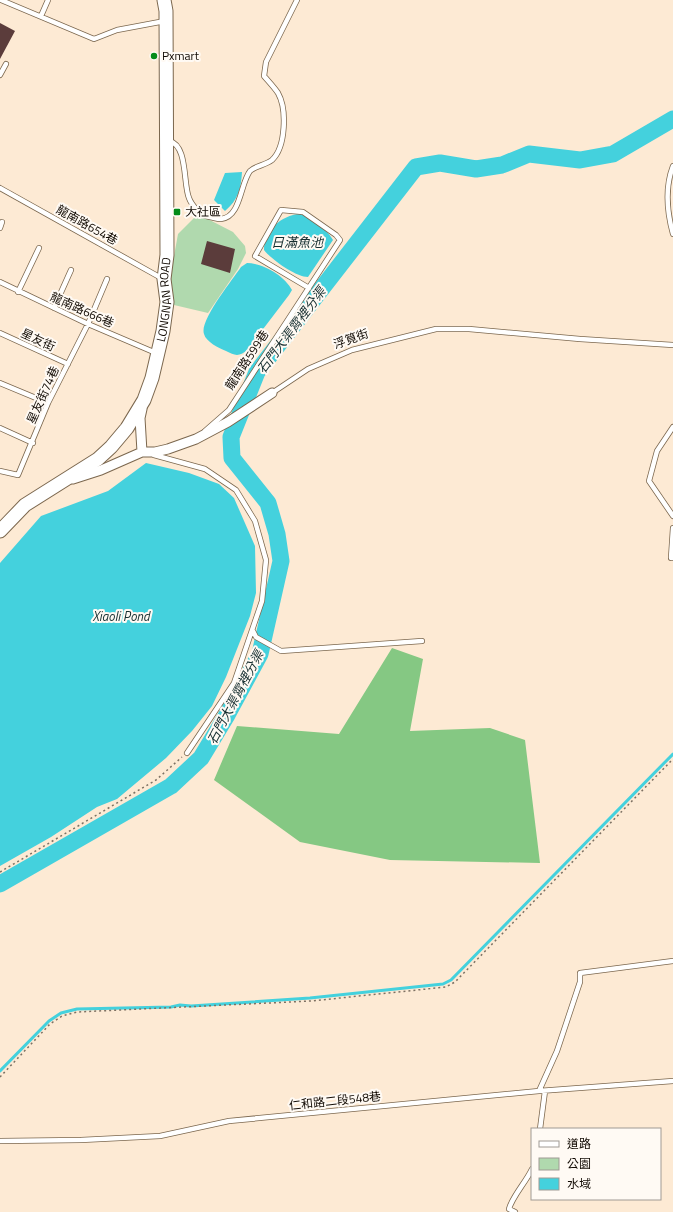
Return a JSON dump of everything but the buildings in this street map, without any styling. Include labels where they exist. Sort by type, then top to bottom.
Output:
[{"type":"main road","name":"LONGNAN ROAD","points":[[0,531],[25,505],[64,482],[98,459],[111,447],[127,428],[144,400],[152,378],[156,353],[163,331],[167,302],[164,280],[167,255],[165,140],[167,81],[164,0]]},
{"type":"street","name":"浮筧街","points":[[64,482],[101,470],[142,452],[155,452],[168,449],[196,438],[228,422],[272,393]]},
{"type":"street","points":[[142,452],[140,418],[144,400]]},
{"type":"lane","points":[[0,6],[2,0],[94,39],[117,30],[165,21]]},
{"type":"lane","points":[[41,16],[48,0]]},
{"type":"lane","points":[[165,140],[173,142],[181,154],[189,198],[200,214],[220,219],[227,217],[235,207],[245,180],[251,170],[271,161],[277,153],[284,128],[284,116],[278,94],[264,76],[266,62],[297,0]]},
{"type":"lane","points":[[0,75],[6,64]]},
{"type":"lane","points":[[673,166],[667,209],[673,234]]},
{"type":"lane","name":"龍南路654巷","points":[[0,188],[164,280]]},
{"type":"lane","name":"龍南路599巷","points":[[196,438],[229,410],[309,288],[340,240],[336,235],[303,212],[282,210],[255,256],[309,288]]},
{"type":"lane","points":[[0,228],[2,222]]},
{"type":"lane","points":[[18,292],[39,248]]},
{"type":"lane","points":[[54,308],[71,270]]},
{"type":"lane","name":"星友街74巷","points":[[0,471],[18,475],[33,443],[48,403],[88,324],[107,279]]},
{"type":"lane","name":"龍南路666巷","points":[[0,282],[18,292],[88,324],[156,353]]},
{"type":"lane","name":"浮筧街","points":[[272,393],[308,369],[352,350],[399,337],[436,329],[469,329],[580,339],[673,344]]},
{"type":"lane","name":"星友街","points":[[0,333],[68,364]]},
{"type":"lane","points":[[0,383],[48,403]]},
{"type":"lane","points":[[673,427],[657,451],[648,481],[673,516]]},
{"type":"lane","points":[[0,428],[33,443]]},
{"type":"lane","points":[[142,452],[205,469],[236,490],[254,521],[266,560],[262,601],[234,683],[187,753]]},
{"type":"lane","points":[[673,528],[671,558],[673,558]]},
{"type":"lane","points":[[252,631],[256,637],[281,651],[422,641]]},
{"type":"lane","points":[[539,1091],[557,1051],[580,982],[580,973],[673,960]]},
{"type":"lane","name":"仁和路二段548巷","points":[[0,1141],[81,1140],[160,1136],[229,1122],[539,1091],[673,1081]]},
{"type":"lane","points":[[540,1128],[545,1091]]},
{"type":"lane","points":[[515,1212],[509,1209],[526,1183],[531,1171]]},
{"type":"path","points":[[0,872],[156,780],[187,753]]},
{"type":"path","points":[[0,1076],[50,1024],[62,1016],[77,1012],[311,1001],[446,987],[455,982],[673,759]]},
{"type":"green space","points":[[198,214],[233,232],[245,246],[246,253],[238,269],[208,313],[174,305],[170,278],[178,234]]},
{"type":"green space","points":[[392,648],[423,659],[410,731],[490,728],[525,740],[540,863],[390,860],[300,842],[214,780],[237,726],[339,734]]},
{"type":"water","points":[[242,172],[238,194],[233,203],[225,211],[214,200],[225,173]]},
{"type":"water","name":"日滿魚池","points":[[300,214],[309,218],[327,231],[333,240],[308,277],[297,274],[284,267],[264,250],[267,236],[275,225],[286,217]]},
{"type":"water","points":[[247,263],[260,265],[273,271],[289,285],[292,290],[248,349],[235,355],[207,340],[204,334],[204,328],[211,310],[241,267]]},
{"type":"water","name":"Xiaoli Pond","points":[[146,463],[189,473],[219,484],[234,498],[255,546],[256,593],[250,616],[226,677],[212,706],[192,731],[166,758],[117,799],[97,807],[51,837],[0,866],[0,563],[41,516],[108,491]]},
{"type":"waterway","name":"石門大渠霄裡分渠","points":[[0,884],[171,786],[201,758],[227,715],[260,654],[281,561],[277,534],[268,503],[232,458],[231,437],[257,372],[416,167],[440,163],[476,169],[502,165],[529,154],[580,160],[613,154],[673,119]]},
{"type":"waterway","points":[[0,1071],[49,1021],[61,1013],[77,1009],[171,1007],[180,1005],[191,1006],[310,998],[443,984],[451,980],[673,754]]},
{"type":"place","name":"Pxmart","points":[[154,56]]},
{"type":"place","name":"大社區","points":[[177,212]]}]
